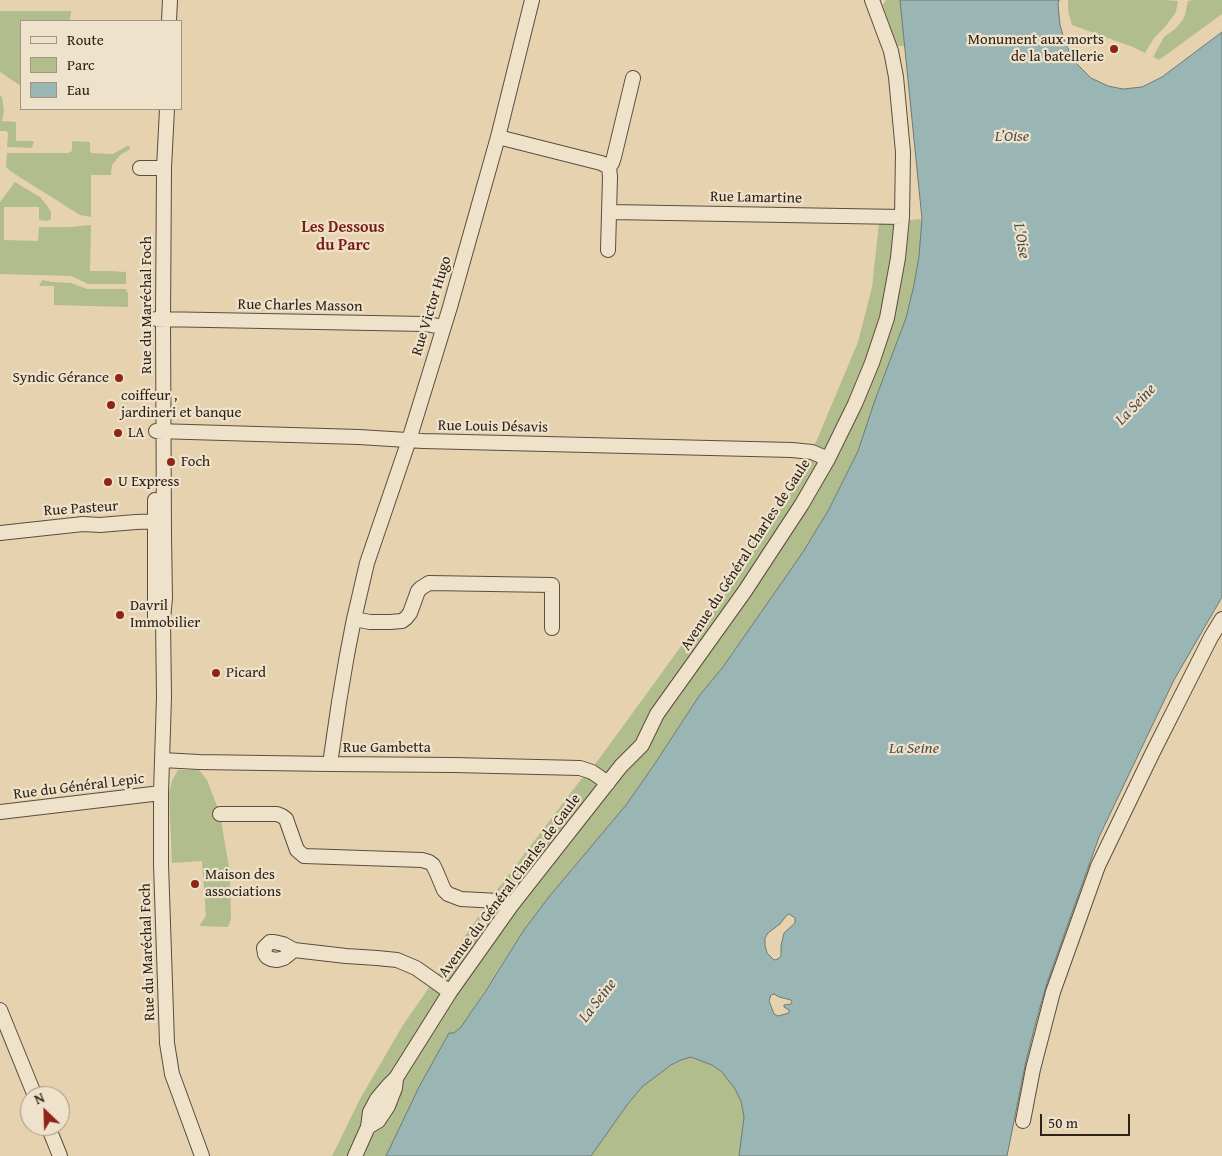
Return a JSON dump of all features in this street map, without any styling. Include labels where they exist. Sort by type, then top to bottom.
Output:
[{"type":"street","points":[[160,0],[160,20]]},
{"type":"street","points":[[169,20],[170,0]]},
{"type":"street","name":"Rue Victor Hugo","points":[[330,764],[354,619],[367,563],[444,327],[498,136],[532,0]]},
{"type":"street","name":"Avenue du Général Charles de Gaule","points":[[355,1156],[368,1127],[370,1112],[377,1099],[396,1078],[450,992],[511,906],[621,766],[628,748],[657,714],[745,591],[784,534],[820,475],[855,404],[872,363],[887,318],[898,258],[902,217],[903,142],[896,77],[891,50],[872,0]]},
{"type":"street","points":[[608,250],[610,212],[609,167],[614,157],[633,78]]},
{"type":"street","name":"Rue du Maréchal Foch","points":[[158,110],[160,168],[159,521],[165,598],[163,619],[164,697],[161,864],[167,1043],[172,1074],[202,1156]]},
{"type":"street","name":"Rue du Maréchal Foch","points":[[160,168],[167,110]]},
{"type":"street","points":[[498,136],[601,162],[609,167]]},
{"type":"street","points":[[140,168],[160,168]]},
{"type":"street","name":"Rue Lamartine","points":[[610,212],[902,217]]},
{"type":"street","name":"Rue Charles Masson","points":[[160,319],[415,324],[444,327]]},
{"type":"street","name":"Rue Louis Désavis","points":[[160,431],[408,440],[801,450],[812,452],[828,459]]},
{"type":"street","name":"Rue Pasteur","points":[[0,532],[83,524],[100,525],[159,521]]},
{"type":"street","points":[[354,619],[370,622],[402,621],[410,613],[418,591],[429,583],[552,585],[552,628]]},
{"type":"street","points":[[1023,1121],[1033,1069],[1053,992],[1098,866],[1156,745],[1222,619]]},
{"type":"street","name":"Rue Gambetta","points":[[162,760],[330,764],[454,764],[580,768],[592,772],[608,783]]},
{"type":"street","name":"Rue du Général Lepic","points":[[0,812],[161,794]]},
{"type":"street","points":[[220,814],[277,814],[282,816],[286,819],[297,850],[304,856],[422,860],[429,862],[436,870],[444,890],[448,894],[462,899],[499,901],[511,906]]},
{"type":"street","points":[[294,950],[397,960],[416,968],[450,992]]},
{"type":"street","points":[[0,1010],[32,1086]]},
{"type":"street","points":[[52,1136],[60,1156]]},
{"type":"green space","points":[[886,0],[900,0],[905,46],[897,46],[883,5]]},
{"type":"green space","points":[[1068,0],[1178,1],[1176,12],[1154,38],[1145,53],[1072,25],[1068,11]]},
{"type":"green space","points":[[1222,0],[1222,14],[1159,60],[1153,57],[1164,37],[1182,21],[1188,1]]},
{"type":"green space","points":[[0,11],[71,11],[70,20],[20,20],[20,85],[0,72]]},
{"type":"green space","points":[[0,96],[2,97],[4,111],[2,121],[16,122],[16,141],[34,141],[32,148],[7,147],[8,133],[0,131]]},
{"type":"green space","points":[[72,141],[90,142],[91,153],[113,154],[127,146],[130,147],[112,165],[111,175],[91,175],[91,217],[80,215],[6,167],[7,153],[68,153],[72,151]]},
{"type":"green space","points":[[15,182],[40,197],[49,208],[51,219],[47,221],[39,220],[39,207],[4,207],[4,240],[38,241],[39,227],[91,225],[90,271],[126,272],[126,284],[88,284],[71,276],[0,274],[0,202]]},
{"type":"green space","points":[[922,219],[919,256],[906,318],[858,451],[828,511],[803,552],[723,667],[699,696],[626,805],[548,898],[524,930],[461,1028],[454,1033],[449,1033],[419,1087],[386,1156],[332,1156],[360,1099],[403,1025],[497,890],[582,778],[585,777],[602,755],[706,612],[779,504],[816,442],[858,342],[872,287],[879,223]]},
{"type":"green space","points":[[42,280],[71,283],[87,289],[126,289],[128,307],[54,305],[54,286],[39,286]]},
{"type":"green space","points":[[178,770],[199,770],[207,780],[220,814],[230,873],[231,919],[228,927],[199,926],[206,916],[202,861],[172,863],[169,794],[172,781]]},
{"type":"green space","points":[[691,1057],[712,1065],[722,1072],[735,1089],[741,1101],[744,1116],[739,1156],[591,1156],[642,1087],[671,1065]]},
{"type":"water","name":"La Seine","points":[[900,0],[1059,0],[1060,25],[1065,42],[1074,61],[1091,78],[1108,86],[1123,89],[1142,87],[1162,77],[1222,32],[1222,597],[1174,680],[1099,837],[1047,983],[1026,1061],[1007,1156],[739,1156],[744,1117],[741,1101],[735,1089],[722,1072],[712,1065],[691,1057],[671,1065],[642,1087],[591,1156],[386,1156],[419,1087],[449,1033],[454,1033],[461,1027],[524,930],[548,898],[626,805],[699,696],[723,667],[803,552],[828,511],[858,451],[906,318],[919,256],[922,219]],"holes":[[[789,914],[795,918],[795,923],[784,933],[781,956],[774,960],[767,953],[765,938]],[[774,994],[791,1000],[791,1004],[784,1005],[789,1010],[789,1013],[778,1016],[774,1014],[769,1001],[771,995]]]},
{"type":"place","name":"Monument aux morts de la batellerie","points":[[1114,49]]},
{"type":"place","name":"Syndic Gérance","points":[[119,378]]},
{"type":"place","name":"coiffeur , jardineri et banque","points":[[111,405]]},
{"type":"place","name":"LA","points":[[118,433]]},
{"type":"place","name":"Foch","points":[[171,462]]},
{"type":"place","name":"U Express","points":[[108,482]]},
{"type":"place","name":"Davril Immobilier","points":[[120,615]]},
{"type":"place","name":"Picard","points":[[216,673]]},
{"type":"place","name":"Maison des associations","points":[[195,884]]},
{"type":"district","name":"Les Dessous du Parc","points":[[343,237]]},
{"type":"water label","name":"L’Oise","points":[[1012,137]]},
{"type":"water label","name":"L'Oise","points":[[1021,241]]}]
